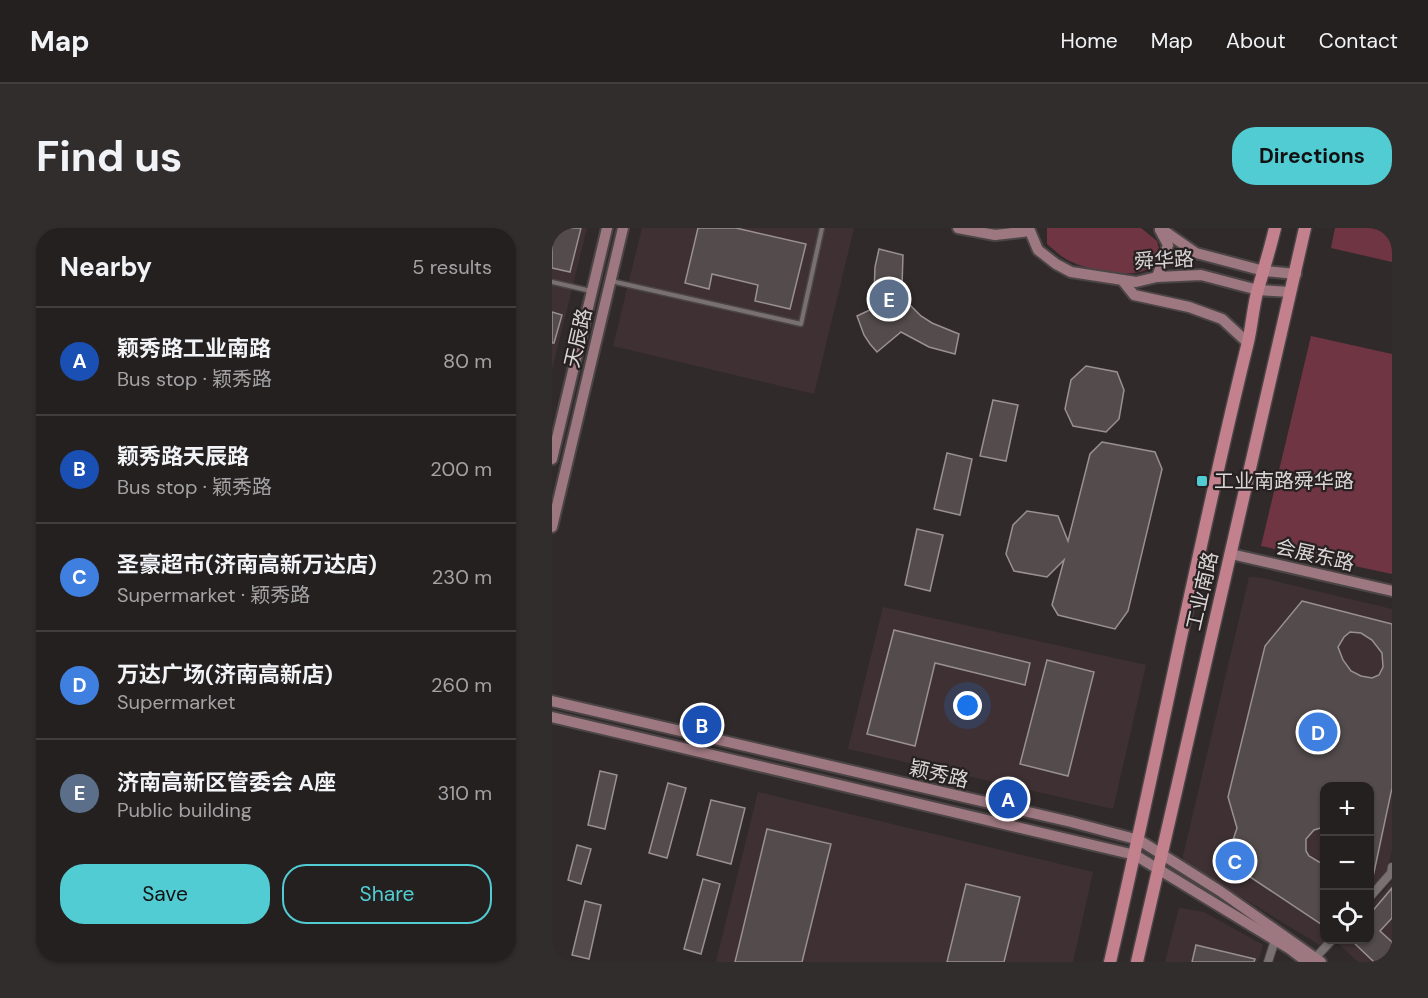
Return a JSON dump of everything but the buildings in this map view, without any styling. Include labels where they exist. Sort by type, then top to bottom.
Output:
[{"type":"main road","name":"天辰路","points":[[552,459],[607,228]]},
{"type":"main road","name":"天辰路","points":[[552,527],[623,228]]},
{"type":"main road","points":[[958,228],[994,235],[1028,229]]},
{"type":"main road","points":[[1157,277],[1168,245],[1160,228]]},
{"type":"main road","name":"舜华路","points":[[1160,228],[1196,253],[1264,271],[1296,274]]},
{"type":"main road","name":"工业南路","points":[[1110,962],[1216,476],[1248,343],[1258,290],[1275,228]]},
{"type":"main road","name":"工业南路","points":[[1137,962],[1305,228]]},
{"type":"main road","name":"舜华路","points":[[1028,229],[1038,250],[1071,272],[1136,282],[1157,277],[1201,275],[1258,290],[1290,292]]},
{"type":"main road","points":[[1122,280],[1134,295],[1189,307],[1222,319],[1248,343]]},
{"type":"main road","name":"会展东路","points":[[1231,554],[1392,591]]},
{"type":"main road","name":"颖秀路","points":[[552,701],[1071,822],[1138,840],[1221,891],[1314,961]]},
{"type":"main road","name":"颖秀路","points":[[552,717],[1135,855],[1275,940],[1314,961]]},
{"type":"street","points":[[1374,892],[1391,873],[1392,867]]},
{"type":"street","points":[[1268,962],[1275,940]]},
{"type":"street","points":[[1314,961],[1328,944]]},
{"type":"lane","points":[[610,281],[801,324],[822,228]]},
{"type":"lane","points":[[552,282],[592,291]]},
{"type":"shaded area","points":[[552,228],[587,228],[552,370]]},
{"type":"shaded area","points":[[642,228],[854,228],[814,394],[613,346]]},
{"type":"shaded area","points":[[1047,228],[1141,228],[1157,241],[1160,253],[1153,265],[1141,272],[1119,273],[1096,270],[1074,263],[1047,244]]},
{"type":"shaded area","points":[[1335,228],[1392,228],[1392,262],[1331,248]]},
{"type":"shaded area","points":[[1311,336],[1392,354],[1392,574],[1261,546]]},
{"type":"shaded area","points":[[1249,577],[1262,578],[1392,609],[1392,850],[1388,870],[1374,886],[1374,782],[1320,782],[1320,945],[1185,863],[1183,856]]},
{"type":"shaded area","points":[[883,607],[1146,665],[1113,809],[848,749]]},
{"type":"shaded area","points":[[758,792],[1093,872],[1073,962],[716,962]]},
{"type":"shaded area","points":[[1392,882],[1392,962],[1358,962],[1339,944],[1374,944],[1374,902]]},
{"type":"shaded area","points":[[1179,908],[1204,912],[1263,945],[1258,962],[1165,962]]},
{"type":"place","name":"济南高新区管委会 A座","points":[[889,299]]},
{"type":"place","name":"工业南路舜华路","points":[[1202,481]]},
{"type":"place","name":"颖秀路天辰路","points":[[702,725]]},
{"type":"place","name":"万达广场(济南高新店)","points":[[1318,732]]},
{"type":"place","name":"颖秀路工业南路","points":[[1008,799]]},
{"type":"place","name":"圣豪超市(济南高新万达店)","points":[[1235,861]]}]
